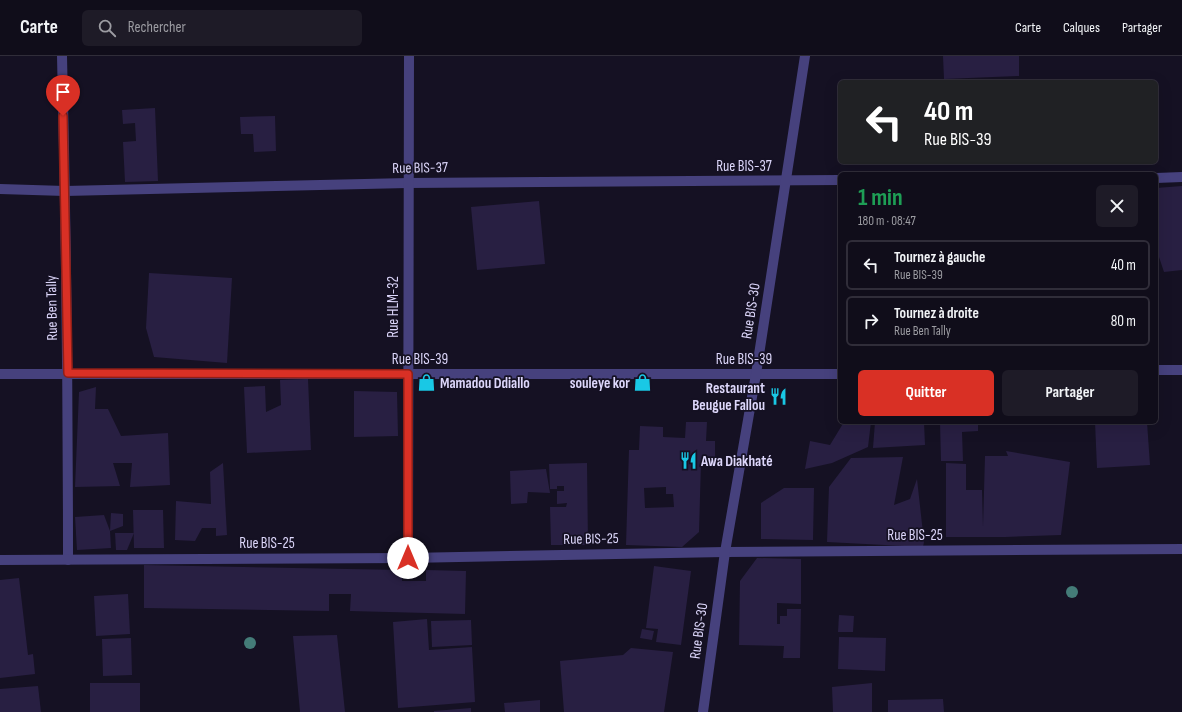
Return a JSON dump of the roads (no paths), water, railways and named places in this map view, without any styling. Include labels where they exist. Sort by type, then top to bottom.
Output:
[{"type":"street","name":"Rue Ben Tally","points":[[62,56],[68,373],[68,560]]},
{"type":"street","name":"Rue HLM-32","points":[[408,558],[409,56]]},
{"type":"street","name":"Rue BIS-30","points":[[703,712],[725,552],[756,374],[805,56]]},
{"type":"street","points":[[1158,178],[1182,178]]},
{"type":"street","name":"Rue BIS-37","points":[[0,189],[65,191],[408,183],[838,180]]},
{"type":"street","points":[[1158,370],[1182,370]]},
{"type":"street","name":"Rue BIS-39","points":[[0,374],[838,374]]},
{"type":"street","name":"Rue BIS-25","points":[[0,560],[408,558],[725,552],[1182,549]]},
{"type":"place","name":"Mamadou Ddiallo","points":[[427,383]]},
{"type":"place","name":"souleye kor","points":[[643,383]]},
{"type":"place","name":"Restaurant Beugue Fallou","points":[[778,397]]},
{"type":"place","name":"Awa Diakhaté","points":[[688,461]]}]
